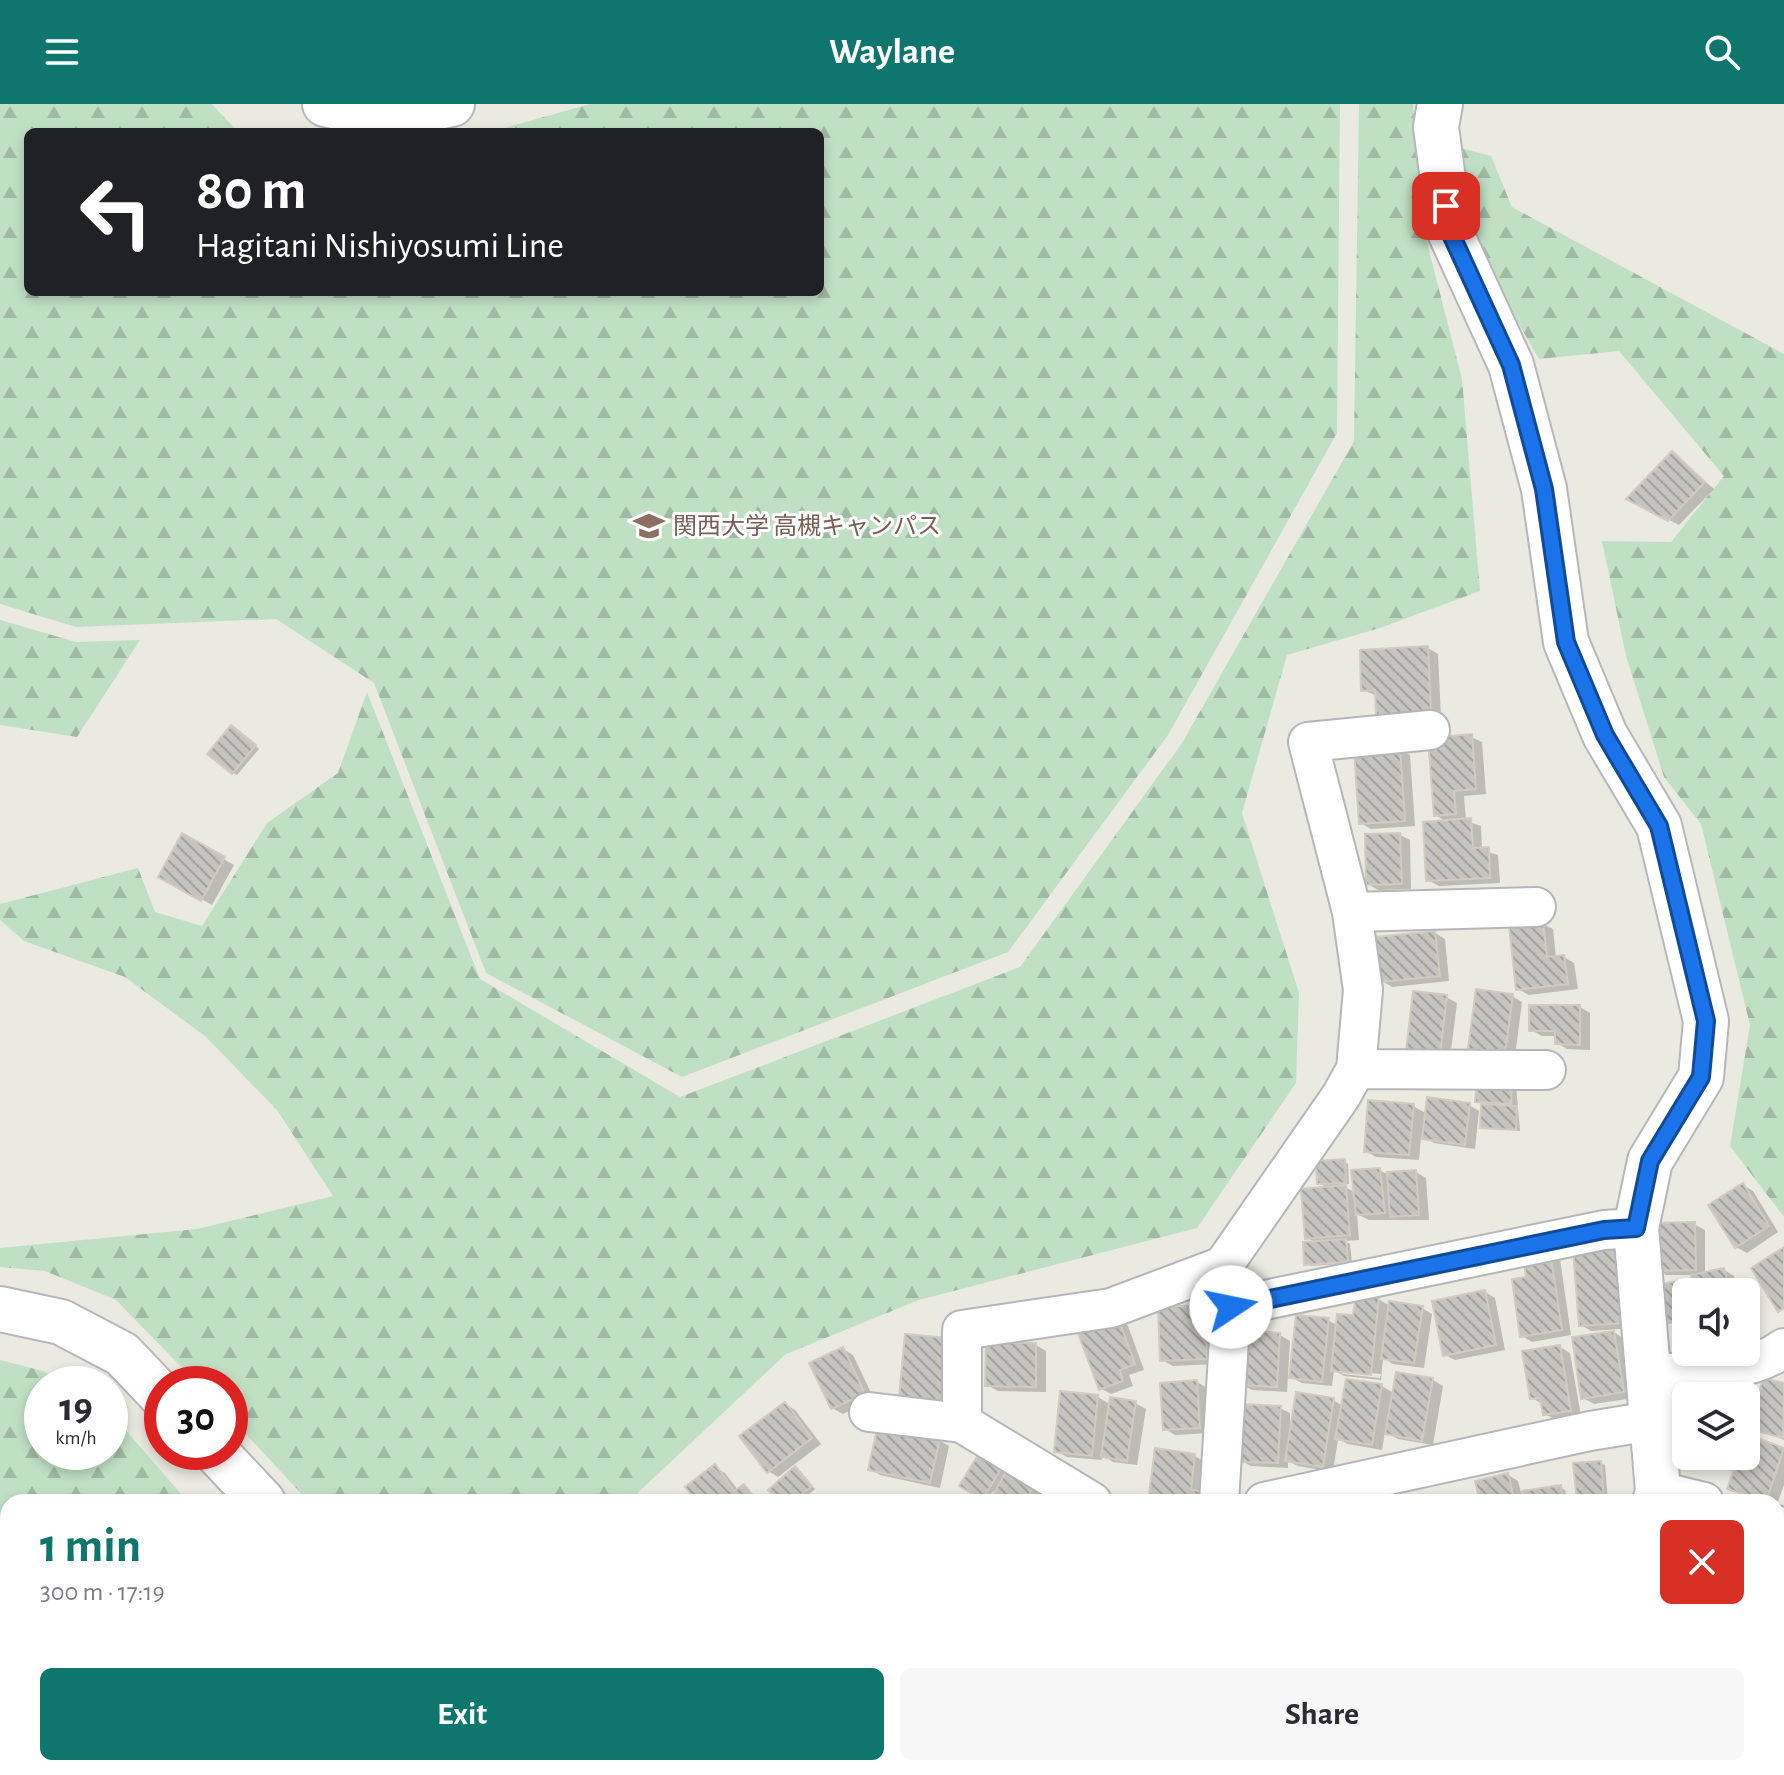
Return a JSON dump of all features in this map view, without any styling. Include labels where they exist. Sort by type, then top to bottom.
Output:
[{"type":"main road","points":[[325,104],[386,118],[452,104]]},
{"type":"main road","points":[[1440,104],[1436,127],[1450,232],[1511,365],[1544,489],[1566,642],[1605,735],[1659,826],[1706,1021],[1701,1077],[1650,1161],[1636,1228],[1656,1494]]},
{"type":"main road","points":[[0,1309],[61,1322],[122,1354],[144,1377]]},
{"type":"main road","points":[[233,1470],[255,1494]]},
{"type":"street","points":[[962,1423],[962,1330],[1111,1308],[1223,1266],[1341,1096],[1356,1069],[1363,990],[1352,912],[1308,742],[1430,730]]},
{"type":"street","points":[[1352,912],[1536,907]]},
{"type":"street","points":[[1356,1069],[1546,1070]]},
{"type":"street","points":[[1231,1307],[1604,1230],[1636,1228]]},
{"type":"street","points":[[1219,1494],[1231,1307],[1223,1266]]},
{"type":"street","points":[[1647,1374],[1733,1368],[1770,1359],[1784,1348]]},
{"type":"street","points":[[869,1412],[962,1423],[1079,1494]]},
{"type":"street","points":[[1300,1494],[1537,1442],[1651,1421]]},
{"type":"green space","name":"関西大学 高槻キャンパス","points":[[0,104],[212,104],[234,128],[24,128],[24,296],[824,296],[824,128],[504,128],[590,104],[1340,104],[1337,433],[1168,735],[1008,952],[682,1077],[486,973],[374,683],[276,619],[76,627],[0,604]]},
{"type":"green space","points":[[1359,104],[1413,104],[1425,235],[1462,379],[1480,591],[1380,628],[1287,655],[1242,813],[1299,993],[1296,1083],[1197,1228],[919,1300],[786,1354],[637,1494],[302,1494],[248,1436],[248,1366],[180,1366],[116,1300],[45,1271],[0,1267],[0,1248],[197,1229],[333,1196],[277,1110],[206,1037],[125,977],[24,941],[0,920],[0,904],[138,868],[155,912],[202,926],[267,823],[338,773],[367,692],[480,979],[680,1097],[1020,967],[1182,743],[1354,441]]},
{"type":"green space","points":[[1461,148],[1491,156],[1512,207],[1784,354],[1784,1217],[1730,1146],[1750,1025],[1701,824],[1664,777],[1626,656],[1602,541],[1671,542],[1724,476],[1619,351],[1539,359],[1466,232]]},
{"type":"green space","points":[[0,620],[76,642],[140,640],[77,737],[0,725]]},
{"type":"green space","points":[[0,1360],[24,1366],[24,1470],[128,1470],[128,1433],[144,1451],[144,1470],[160,1470],[181,1494],[0,1494]]},
{"type":"building","points":[[1672,451],[1705,482],[1668,521],[1626,499]]},
{"type":"building","points":[[1428,646],[1431,712],[1376,715],[1375,690],[1361,691],[1360,650]]},
{"type":"building","points":[[231,725],[256,745],[232,774],[207,754]]},
{"type":"building","points":[[1472,734],[1476,789],[1454,791],[1456,814],[1434,816],[1428,738]]},
{"type":"building","points":[[1400,747],[1405,821],[1359,824],[1354,750]]},
{"type":"building","points":[[1471,818],[1473,848],[1489,847],[1490,878],[1426,881],[1423,822]]},
{"type":"building","points":[[182,833],[225,857],[201,901],[158,877]]},
{"type":"building","points":[[1400,833],[1402,884],[1366,885],[1365,834]]},
{"type":"building","points":[[1543,921],[1547,957],[1564,955],[1568,984],[1516,990],[1509,926]]},
{"type":"building","points":[[1435,931],[1440,976],[1380,982],[1375,937]]},
{"type":"building","points":[[1476,989],[1513,994],[1505,1053],[1468,1049]]},
{"type":"building","points":[[1413,991],[1447,995],[1440,1054],[1406,1051]]},
{"type":"building","points":[[1529,1005],[1580,1005],[1580,1045],[1555,1044],[1555,1031],[1529,1031]]},
{"type":"building","points":[[1477,1078],[1512,1080],[1511,1104],[1475,1102]]},
{"type":"building","points":[[1427,1097],[1470,1103],[1465,1145],[1422,1139]]},
{"type":"building","points":[[1368,1100],[1414,1104],[1409,1155],[1364,1152]]},
{"type":"building","points":[[1481,1104],[1517,1106],[1516,1130],[1480,1128]]},
{"type":"building","points":[[1345,1159],[1346,1183],[1317,1184],[1316,1161]]},
{"type":"building","points":[[1380,1168],[1385,1213],[1356,1215],[1351,1170]]},
{"type":"building","points":[[1416,1170],[1419,1215],[1390,1217],[1387,1172]]},
{"type":"building","points":[[1743,1183],[1769,1226],[1735,1248],[1708,1205]]},
{"type":"building","points":[[1346,1185],[1350,1235],[1305,1239],[1301,1189]]},
{"type":"building","points":[[1695,1222],[1696,1270],[1654,1271],[1653,1223]]},
{"type":"building","points":[[1346,1239],[1348,1262],[1304,1265],[1303,1242]]},
{"type":"building","points":[[1618,1246],[1624,1323],[1579,1326],[1573,1250]]},
{"type":"building","points":[[1784,1247],[1784,1308],[1778,1312],[1760,1278],[1751,1268]]},
{"type":"building","points":[[1550,1251],[1562,1330],[1520,1337],[1512,1279],[1526,1277],[1523,1255]]},
{"type":"building","points":[[1724,1268],[1726,1278],[1692,1278],[1691,1275]]},
{"type":"building","points":[[1672,1282],[1672,1321],[1661,1323],[1655,1285]]},
{"type":"building","points":[[1485,1290],[1496,1345],[1443,1356],[1432,1301]]},
{"type":"building","points":[[1356,1295],[1379,1297],[1371,1375],[1331,1371],[1337,1314],[1353,1315]]},
{"type":"building","points":[[1389,1301],[1423,1306],[1414,1363],[1381,1359]]},
{"type":"building","points":[[1205,1305],[1207,1359],[1160,1361],[1158,1307]]},
{"type":"building","points":[[1296,1315],[1329,1318],[1322,1382],[1289,1378]]},
{"type":"building","points":[[1118,1318],[1135,1364],[1120,1370],[1123,1381],[1099,1390],[1078,1333]]},
{"type":"building","points":[[1242,1330],[1280,1333],[1277,1387],[1239,1385]]},
{"type":"building","points":[[1614,1331],[1624,1392],[1581,1399],[1572,1337]]},
{"type":"building","points":[[905,1334],[948,1338],[942,1402],[899,1398]]},
{"type":"building","points":[[986,1342],[1036,1343],[1036,1387],[985,1386]]},
{"type":"building","points":[[1560,1345],[1571,1411],[1543,1415],[1540,1398],[1530,1399],[1522,1351]]},
{"type":"building","points":[[843,1347],[865,1394],[831,1409],[809,1363]]},
{"type":"building","points":[[1396,1372],[1433,1378],[1422,1441],[1385,1434]]},
{"type":"building","points":[[1763,1378],[1784,1383],[1783,1438],[1760,1432]]},
{"type":"building","points":[[1346,1379],[1382,1384],[1372,1445],[1335,1439]]},
{"type":"building","points":[[1197,1380],[1200,1428],[1163,1430],[1160,1383]]},
{"type":"building","points":[[1060,1391],[1098,1395],[1092,1456],[1054,1452]]},
{"type":"building","points":[[1296,1392],[1334,1398],[1323,1467],[1285,1461]]},
{"type":"building","points":[[1110,1397],[1136,1401],[1127,1461],[1101,1457]]},
{"type":"building","points":[[785,1402],[812,1438],[767,1473],[739,1436]]},
{"type":"building","points":[[1241,1404],[1281,1406],[1278,1463],[1239,1462]]},
{"type":"building","points":[[878,1425],[940,1438],[930,1483],[868,1470]]},
{"type":"building","points":[[1672,1433],[1672,1453],[1667,1452]]},
{"type":"building","points":[[1760,1439],[1784,1448],[1769,1494],[1742,1494],[1727,1489],[1734,1470],[1760,1470]]},
{"type":"building","points":[[1155,1448],[1195,1454],[1191,1490],[1201,1491],[1200,1494],[1149,1494]]},
{"type":"building","points":[[978,1455],[1001,1469],[986,1494],[972,1494],[959,1486]]},
{"type":"building","points":[[1601,1461],[1604,1494],[1576,1494],[1573,1463]]},
{"type":"building","points":[[715,1464],[734,1491],[744,1484],[752,1494],[691,1494],[685,1487]]},
{"type":"building","points":[[795,1466],[812,1486],[802,1494],[771,1494],[768,1490]]},
{"type":"building","points":[[1008,1468],[1035,1483],[1029,1494],[993,1494]]},
{"type":"building","points":[[1508,1473],[1513,1494],[1478,1494],[1475,1481]]},
{"type":"building","points":[[1561,1485],[1562,1494],[1523,1494],[1522,1491]]},
{"type":"place","name":"関西大学 高槻キャンパス","points":[[649,526]]},
{"type":"route","points":[[1231,1307],[1604,1230],[1636,1228],[1650,1161],[1701,1077],[1706,1021],[1659,826],[1605,735],[1566,642],[1544,489],[1511,365],[1450,232],[1446,206]]}]
